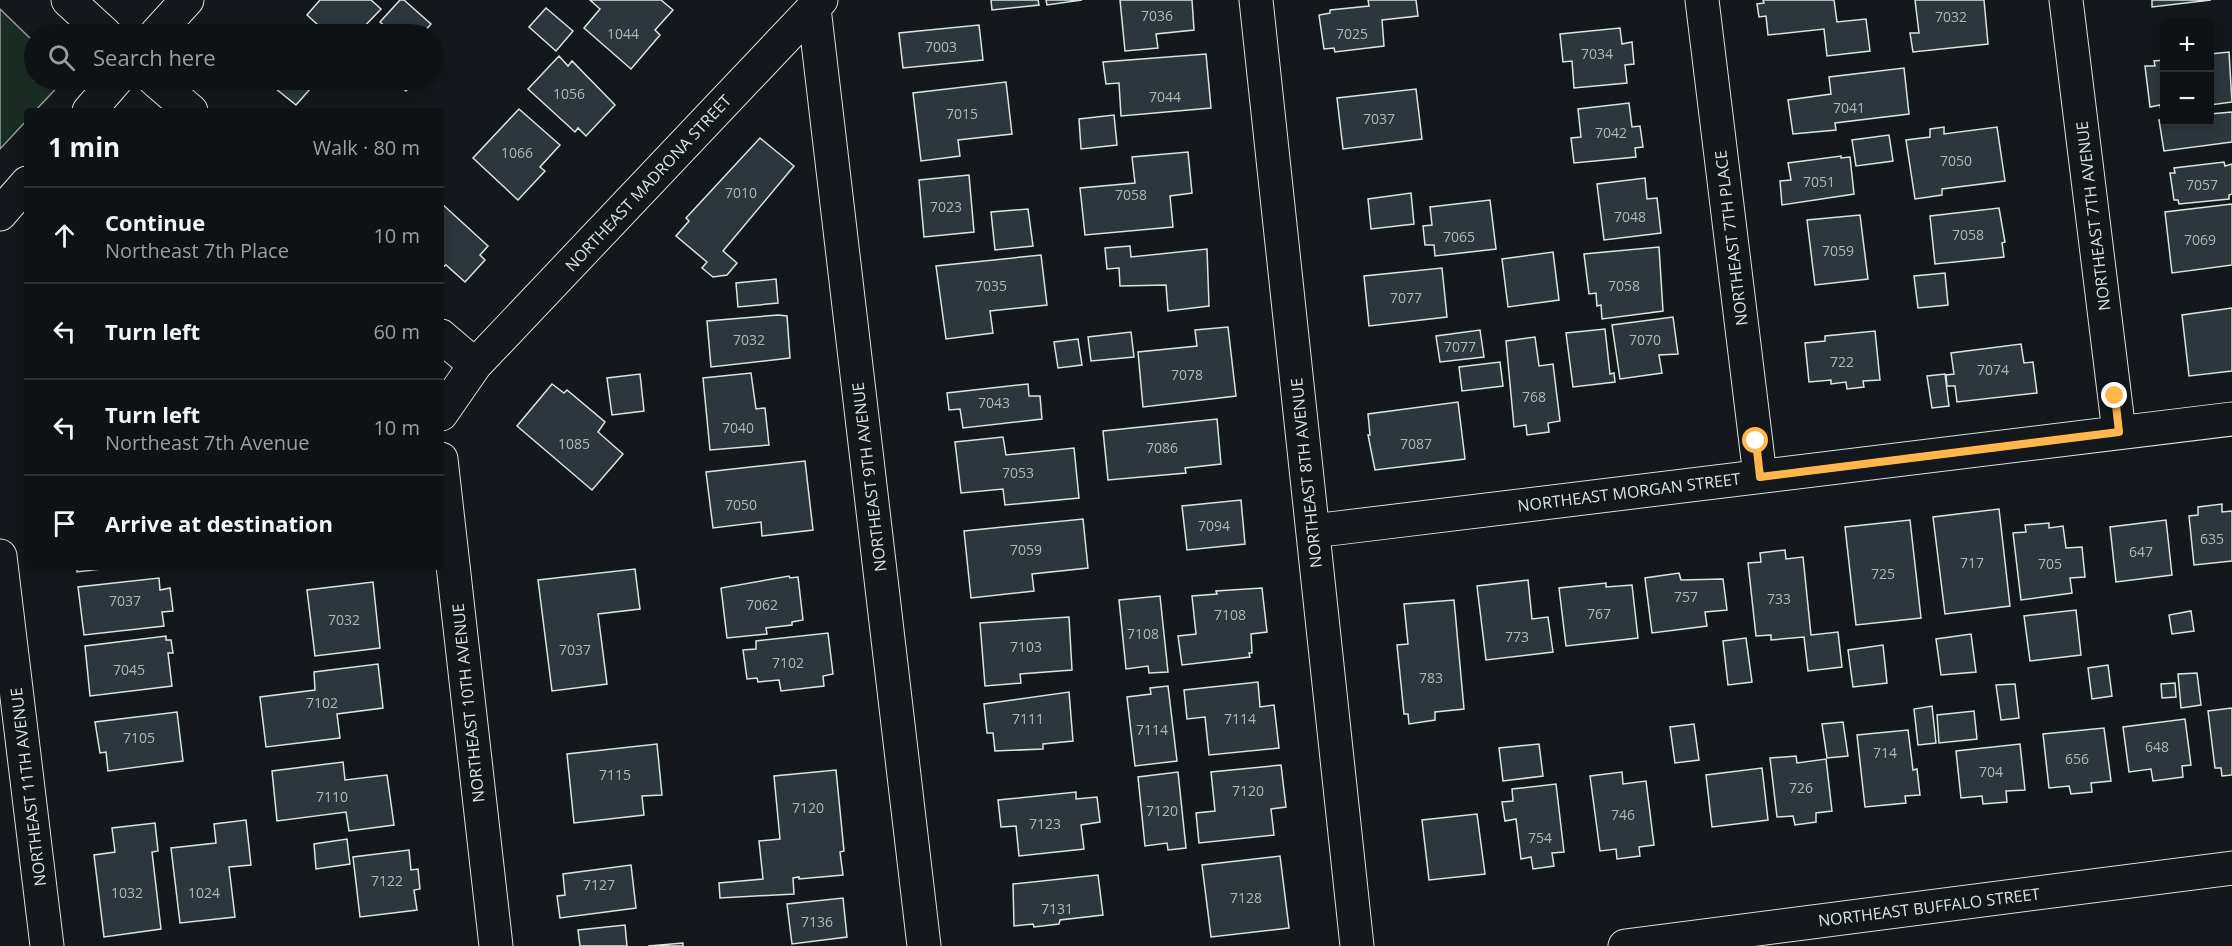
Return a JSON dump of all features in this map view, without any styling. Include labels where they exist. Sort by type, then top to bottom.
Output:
[{"type":"street","points":[[68,0],[94,24]]},
{"type":"street","points":[[165,24],[187,0]]},
{"type":"street","name":"NORTHEAST 8TH AVENUE","points":[[1256,0],[1357,946]]},
{"type":"street","name":"NORTHEAST 7TH PLACE","points":[[1702,0],[1760,477]]},
{"type":"street","name":"NORTHEAST 7TH AVENUE","points":[[2066,0],[2119,432]]},
{"type":"street","name":"NORTHEAST MADRONA STREET","points":[[476,365],[817,4]]},
{"type":"street","name":"NORTHEAST 9TH AVENUE","points":[[817,4],[924,946]]},
{"type":"street","points":[[92,108],[108,90]]},
{"type":"street","points":[[167,90],[188,108]]},
{"type":"street","points":[[0,214],[24,186]]},
{"type":"street","points":[[444,338],[476,365],[444,410]]},
{"type":"street","name":"NORTHEAST MORGAN STREET","points":[[1312,531],[2232,419]]},
{"type":"street","name":"NORTHEAST 10TH AVENUE","points":[[444,486],[496,946]]},
{"type":"street","name":"NORTHEAST 11TH AVENUE","points":[[0,556],[47,946]]},
{"type":"street","name":"NORTHEAST BUFFALO STREET","points":[[1626,946],[2232,868]]},
{"type":"green space","points":[[0,9],[24,32],[24,90],[55,90],[38,108],[24,108],[24,123],[0,149]]},
{"type":"building","points":[[320,0],[371,0],[381,9],[367,24],[317,24],[307,15]]},
{"type":"building","points":[[400,0],[404,0],[431,24],[382,24],[380,22]]},
{"type":"building","points":[[590,0],[661,0],[673,10],[655,30],[660,35],[631,69],[584,28],[600,9]]},
{"type":"building","points":[[991,0],[1038,0],[1039,5],[992,10]]},
{"type":"building","points":[[1046,0],[1082,0],[1047,5]]},
{"type":"building","points":[[1120,0],[1192,0],[1194,30],[1156,34],[1158,48],[1125,51]]},
{"type":"building","points":[[1368,0],[1416,0],[1418,16],[1382,20],[1384,46],[1335,52],[1334,48],[1324,49],[1319,15],[1330,13],[1330,10],[1369,6]]},
{"type":"building","points":[[1763,0],[1834,0],[1837,22],[1866,19],[1870,51],[1827,56],[1824,29],[1768,35],[1766,16],[1759,17],[1757,4],[1764,3]]},
{"type":"building","points":[[1915,0],[1984,0],[1988,44],[1913,52],[1910,33],[1919,33]]},
{"type":"building","points":[[2152,0],[2211,0],[2152,7]]},
{"type":"building","points":[[546,8],[573,31],[556,51],[529,27]]},
{"type":"building","points":[[979,25],[983,60],[903,68],[899,33]]},
{"type":"building","points":[[1620,28],[1622,44],[1632,42],[1634,64],[1625,65],[1627,83],[1574,88],[1572,61],[1563,62],[1560,34]]},
{"type":"building","points":[[2229,52],[2232,102],[2214,104],[2214,54]]},
{"type":"building","points":[[1206,54],[1211,108],[1121,116],[1119,83],[1106,84],[1103,62]]},
{"type":"building","points":[[559,56],[568,66],[572,61],[615,105],[586,136],[578,128],[575,132],[528,89]]},
{"type":"building","points":[[2160,60],[2160,105],[2150,107],[2145,66],[2155,66],[2154,61]]},
{"type":"building","points":[[1904,68],[1909,114],[1835,123],[1836,130],[1793,134],[1788,100],[1831,94],[1829,77]]},
{"type":"building","points":[[1006,82],[1012,134],[958,140],[960,156],[921,161],[913,93]]},
{"type":"building","points":[[1416,89],[1422,139],[1343,149],[1337,98]]},
{"type":"building","points":[[277,90],[309,90],[296,105]]},
{"type":"building","points":[[1629,103],[1632,127],[1640,126],[1643,147],[1635,148],[1636,157],[1574,163],[1571,138],[1581,137],[1578,109]]},
{"type":"building","points":[[519,109],[560,145],[540,167],[545,171],[518,200],[473,158]]},
{"type":"building","points":[[2232,112],[2232,142],[2164,151],[2159,120],[2160,126],[2214,126],[2214,114]]},
{"type":"building","points":[[1114,115],[1117,145],[1081,149],[1079,119]]},
{"type":"building","points":[[1944,127],[1944,134],[1997,127],[2005,181],[1942,189],[1942,195],[1915,199],[1906,140],[1930,137],[1930,129]]},
{"type":"building","points":[[1889,135],[1893,161],[1856,166],[1852,140]]},
{"type":"building","points":[[760,138],[794,166],[723,251],[737,263],[727,275],[713,277],[702,268],[707,262],[676,236],[689,221],[686,218]]},
{"type":"building","points":[[1188,152],[1192,193],[1170,196],[1173,227],[1085,235],[1080,188],[1135,183],[1132,157]]},
{"type":"building","points":[[1841,156],[1841,158],[1850,157],[1854,194],[1782,205],[1780,181],[1791,180],[1788,163]]},
{"type":"building","points":[[2224,162],[2225,166],[2232,164],[2232,194],[2229,195],[2229,199],[2179,204],[2178,200],[2174,200],[2170,173],[2175,173],[2174,168]]},
{"type":"building","points":[[969,175],[974,232],[924,237],[919,180]]},
{"type":"building","points":[[1645,178],[1647,199],[1657,198],[1661,233],[1604,240],[1597,184]]},
{"type":"building","points":[[1411,193],[1414,224],[1371,229],[1368,199]]},
{"type":"building","points":[[1490,200],[1496,249],[1435,256],[1434,245],[1425,245],[1423,226],[1432,225],[1430,207]]},
{"type":"building","points":[[2232,204],[2232,265],[2172,273],[2165,212]]},
{"type":"building","points":[[444,206],[488,246],[480,255],[485,260],[465,282],[446,265],[444,266]]},
{"type":"building","points":[[1999,208],[2005,242],[2002,243],[2004,257],[1935,264],[1930,216]]},
{"type":"building","points":[[1028,209],[1033,246],[995,250],[991,212]]},
{"type":"building","points":[[1860,215],[1868,279],[1815,285],[1807,220]]},
{"type":"building","points":[[1130,246],[1131,257],[1207,249],[1209,306],[1168,311],[1166,285],[1120,286],[1119,268],[1107,269],[1105,248]]},
{"type":"building","points":[[1659,247],[1663,311],[1602,319],[1601,305],[1597,306],[1596,293],[1589,294],[1584,254]]},
{"type":"building","points":[[1553,252],[1559,300],[1508,307],[1502,259]]},
{"type":"building","points":[[1041,255],[1047,305],[990,311],[993,333],[946,339],[936,266]]},
{"type":"building","points":[[1442,268],[1447,317],[1369,326],[1364,276]]},
{"type":"building","points":[[1945,273],[1948,305],[1918,308],[1914,276]]},
{"type":"building","points":[[776,279],[778,303],[738,307],[736,283]]},
{"type":"building","points":[[2232,308],[2232,371],[2189,376],[2182,315]]},
{"type":"building","points":[[787,316],[790,358],[711,367],[707,321]]},
{"type":"building","points":[[1673,317],[1678,354],[1659,355],[1662,373],[1620,379],[1612,325]]},
{"type":"building","points":[[1228,327],[1236,396],[1143,407],[1138,352],[1197,346],[1195,330]]},
{"type":"building","points":[[1605,329],[1610,374],[1614,373],[1615,382],[1573,387],[1566,333]]},
{"type":"building","points":[[1480,330],[1484,357],[1440,362],[1436,336]]},
{"type":"building","points":[[1875,331],[1880,380],[1863,381],[1864,387],[1847,389],[1846,382],[1831,384],[1831,380],[1809,382],[1805,343],[1825,341],[1825,336]]},
{"type":"building","points":[[1131,332],[1134,357],[1091,361],[1088,337]]},
{"type":"building","points":[[1535,337],[1539,366],[1553,364],[1560,421],[1548,423],[1549,432],[1527,435],[1526,425],[1514,427],[1506,341]]},
{"type":"building","points":[[1078,339],[1082,365],[1058,368],[1054,342]]},
{"type":"building","points":[[2021,344],[2024,363],[2033,362],[2037,393],[1957,402],[1955,386],[1947,386],[1946,375],[1954,374],[1951,353]]},
{"type":"building","points":[[1500,362],[1503,386],[1462,391],[1459,367]]},
{"type":"building","points":[[751,373],[756,409],[765,408],[769,445],[710,450],[703,378]]},
{"type":"building","points":[[640,374],[644,411],[612,415],[607,378]]},
{"type":"building","points":[[1945,374],[1949,406],[1932,408],[1927,376]]},
{"type":"building","points":[[552,384],[564,393],[567,390],[605,422],[598,432],[623,454],[592,490],[517,426]]},
{"type":"building","points":[[1028,384],[1029,396],[1040,396],[1042,419],[963,428],[960,409],[949,410],[947,393]]},
{"type":"building","points":[[1458,402],[1465,459],[1375,470],[1368,435],[1370,435],[1368,414]]},
{"type":"building","points":[[1217,419],[1221,464],[1185,468],[1186,473],[1108,480],[1103,431]]},
{"type":"building","points":[[1003,437],[1006,455],[1074,448],[1079,498],[1005,505],[1003,489],[961,493],[955,442]]},
{"type":"building","points":[[805,461],[813,530],[762,536],[761,522],[713,528],[706,472]]},
{"type":"building","points":[[1241,500],[1245,544],[1187,550],[1182,506]]},
{"type":"building","points":[[2222,504],[2222,512],[2232,511],[2232,561],[2194,565],[2189,516],[2198,515],[2198,507]]},
{"type":"building","points":[[1999,509],[2010,606],[1945,614],[1933,517]]},
{"type":"building","points":[[1083,519],[1088,568],[1032,574],[1034,591],[971,598],[964,531]]},
{"type":"building","points":[[1910,520],[1921,618],[1856,625],[1845,527]]},
{"type":"building","points":[[2166,520],[2172,575],[2116,582],[2110,527]]},
{"type":"building","points":[[2049,523],[2049,528],[2063,526],[2066,548],[2082,547],[2085,577],[2070,578],[2072,593],[2021,600],[2013,533],[2026,532],[2025,525]]},
{"type":"building","points":[[1785,550],[1786,559],[1803,557],[1811,635],[1838,632],[1842,667],[1808,671],[1804,637],[1771,640],[1771,635],[1756,636],[1748,563],[1761,562],[1760,553]]},
{"type":"building","points":[[635,569],[640,609],[598,614],[607,684],[552,691],[538,580]]},
{"type":"building","points":[[1679,573],[1681,580],[1723,579],[1727,610],[1705,612],[1707,626],[1652,633],[1645,578]]},
{"type":"building","points":[[789,576],[790,578],[798,577],[803,620],[792,622],[792,625],[766,628],[767,634],[727,638],[721,588]]},
{"type":"building","points":[[159,578],[160,590],[170,588],[173,611],[162,612],[164,626],[84,635],[78,587]]},
{"type":"building","points":[[1528,580],[1532,619],[1548,617],[1553,652],[1486,660],[1477,586]]},
{"type":"building","points":[[373,582],[380,648],[315,656],[307,590]]},
{"type":"building","points":[[1606,583],[1606,587],[1632,585],[1638,638],[1566,646],[1559,588]]},
{"type":"building","points":[[1262,588],[1267,632],[1251,634],[1252,653],[1249,653],[1250,657],[1182,665],[1178,636],[1196,634],[1192,596],[1217,594],[1216,591]]},
{"type":"building","points":[[1160,596],[1168,672],[1149,673],[1148,666],[1126,669],[1119,600]]},
{"type":"building","points":[[1454,600],[1464,709],[1435,712],[1435,720],[1409,724],[1408,714],[1404,714],[1397,645],[1408,644],[1404,604]]},
{"type":"building","points":[[2076,610],[2081,655],[2030,661],[2024,616]]},
{"type":"building","points":[[2191,611],[2194,631],[2172,634],[2169,615]]},
{"type":"building","points":[[1069,617],[1072,670],[1020,674],[1021,683],[985,686],[980,623]]},
{"type":"building","points":[[828,633],[833,674],[823,676],[824,686],[781,691],[779,680],[758,682],[757,678],[747,679],[743,650],[756,649],[756,641]]},
{"type":"building","points":[[1971,634],[1976,672],[1941,675],[1936,639]]},
{"type":"building","points":[[166,636],[166,640],[171,640],[173,653],[168,653],[172,686],[90,696],[85,646]]},
{"type":"building","points":[[1746,638],[1752,682],[1728,685],[1723,641]]},
{"type":"building","points":[[1883,645],[1887,683],[1853,687],[1848,650]]},
{"type":"building","points":[[378,664],[383,708],[337,714],[340,738],[266,747],[260,697],[315,690],[314,672]]},
{"type":"building","points":[[2108,665],[2112,696],[2092,699],[2088,668]]},
{"type":"building","points":[[2197,673],[2201,705],[2181,708],[2178,674]]},
{"type":"building","points":[[1258,682],[1260,707],[1274,705],[1279,748],[1209,755],[1205,717],[1187,719],[1184,690]]},
{"type":"building","points":[[2175,683],[2176,697],[2162,698],[2161,684]]},
{"type":"building","points":[[2015,684],[2019,718],[2001,720],[1996,685]]},
{"type":"building","points":[[1168,686],[1177,761],[1135,766],[1127,697],[1151,694],[1150,688]]},
{"type":"building","points":[[1069,692],[1073,741],[1043,744],[1043,749],[995,751],[993,733],[987,733],[984,704]]},
{"type":"building","points":[[1932,706],[1936,743],[1918,745],[1914,709]]},
{"type":"building","points":[[2232,708],[2232,775],[2222,776],[2221,768],[2215,768],[2208,711]]},
{"type":"building","points":[[1974,711],[1977,739],[1939,743],[1937,715]]},
{"type":"building","points":[[177,712],[183,761],[108,771],[106,752],[100,753],[95,722]]},
{"type":"building","points":[[2185,719],[2191,765],[2182,766],[2183,777],[2153,781],[2151,769],[2129,772],[2123,727]]},
{"type":"building","points":[[1843,722],[1848,756],[1827,758],[1822,724]]},
{"type":"building","points":[[1694,724],[1699,760],[1675,763],[1670,727]]},
{"type":"building","points":[[2104,728],[2111,781],[2091,783],[2092,792],[2071,794],[2069,786],[2049,788],[2043,734]]},
{"type":"building","points":[[1908,730],[1913,770],[1917,769],[1920,795],[1905,796],[1906,803],[1865,807],[1857,735]]},
{"type":"building","points":[[657,744],[662,795],[642,796],[644,815],[574,823],[567,754]]},
{"type":"building","points":[[1539,744],[1543,776],[1503,781],[1499,748]]},
{"type":"building","points":[[2020,744],[2025,790],[2006,791],[2007,802],[1983,804],[1982,796],[1961,798],[1956,751]]},
{"type":"building","points":[[1796,756],[1797,763],[1826,759],[1832,811],[1816,813],[1816,822],[1795,825],[1793,816],[1777,817],[1770,758]]},
{"type":"building","points":[[343,762],[345,780],[387,775],[394,825],[349,831],[346,812],[277,821],[272,771]]},
{"type":"building","points":[[1281,765],[1286,807],[1271,809],[1274,835],[1199,843],[1196,813],[1215,811],[1211,772]]},
{"type":"building","points":[[1762,768],[1768,820],[1712,827],[1706,775]]},
{"type":"building","points":[[836,770],[844,851],[840,852],[843,875],[793,878],[794,894],[720,898],[719,883],[763,879],[759,841],[780,839],[774,776]]},
{"type":"building","points":[[1178,772],[1186,848],[1168,850],[1167,843],[1145,846],[1138,777]]},
{"type":"building","points":[[1622,772],[1623,784],[1646,781],[1654,845],[1639,847],[1640,856],[1617,859],[1616,849],[1600,851],[1590,776]]},
{"type":"building","points":[[1556,784],[1564,852],[1552,853],[1554,866],[1533,869],[1531,857],[1521,859],[1516,819],[1505,821],[1502,802],[1513,801],[1512,789]]},
{"type":"building","points":[[1076,792],[1076,799],[1097,797],[1100,822],[1081,825],[1084,849],[1019,856],[1016,826],[1001,827],[998,800]]},
{"type":"building","points":[[1477,814],[1485,874],[1429,880],[1422,820]]},
{"type":"building","points":[[246,820],[251,865],[229,867],[235,917],[180,923],[171,848],[216,843],[214,824]]},
{"type":"building","points":[[155,823],[158,851],[152,852],[161,929],[104,937],[94,855],[115,852],[112,828]]},
{"type":"building","points":[[347,839],[350,864],[316,869],[314,844]]},
{"type":"building","points":[[409,850],[411,870],[418,869],[420,889],[414,890],[417,910],[360,917],[353,857]]},
{"type":"building","points":[[1280,856],[1289,928],[1211,937],[1202,865]]},
{"type":"building","points":[[631,865],[636,908],[560,918],[557,896],[565,895],[563,874]]},
{"type":"building","points":[[1098,875],[1103,915],[1060,920],[1059,924],[1034,927],[1033,924],[1014,926],[1013,884]]},
{"type":"building","points":[[843,898],[847,937],[792,944],[787,904]]},
{"type":"building","points":[[625,925],[627,946],[580,946],[578,930]]},
{"type":"building","points":[[683,943],[683,946],[648,946]]},
{"type":"route","points":[[1756,441],[1760,477],[2119,432],[2115,396]]}]
